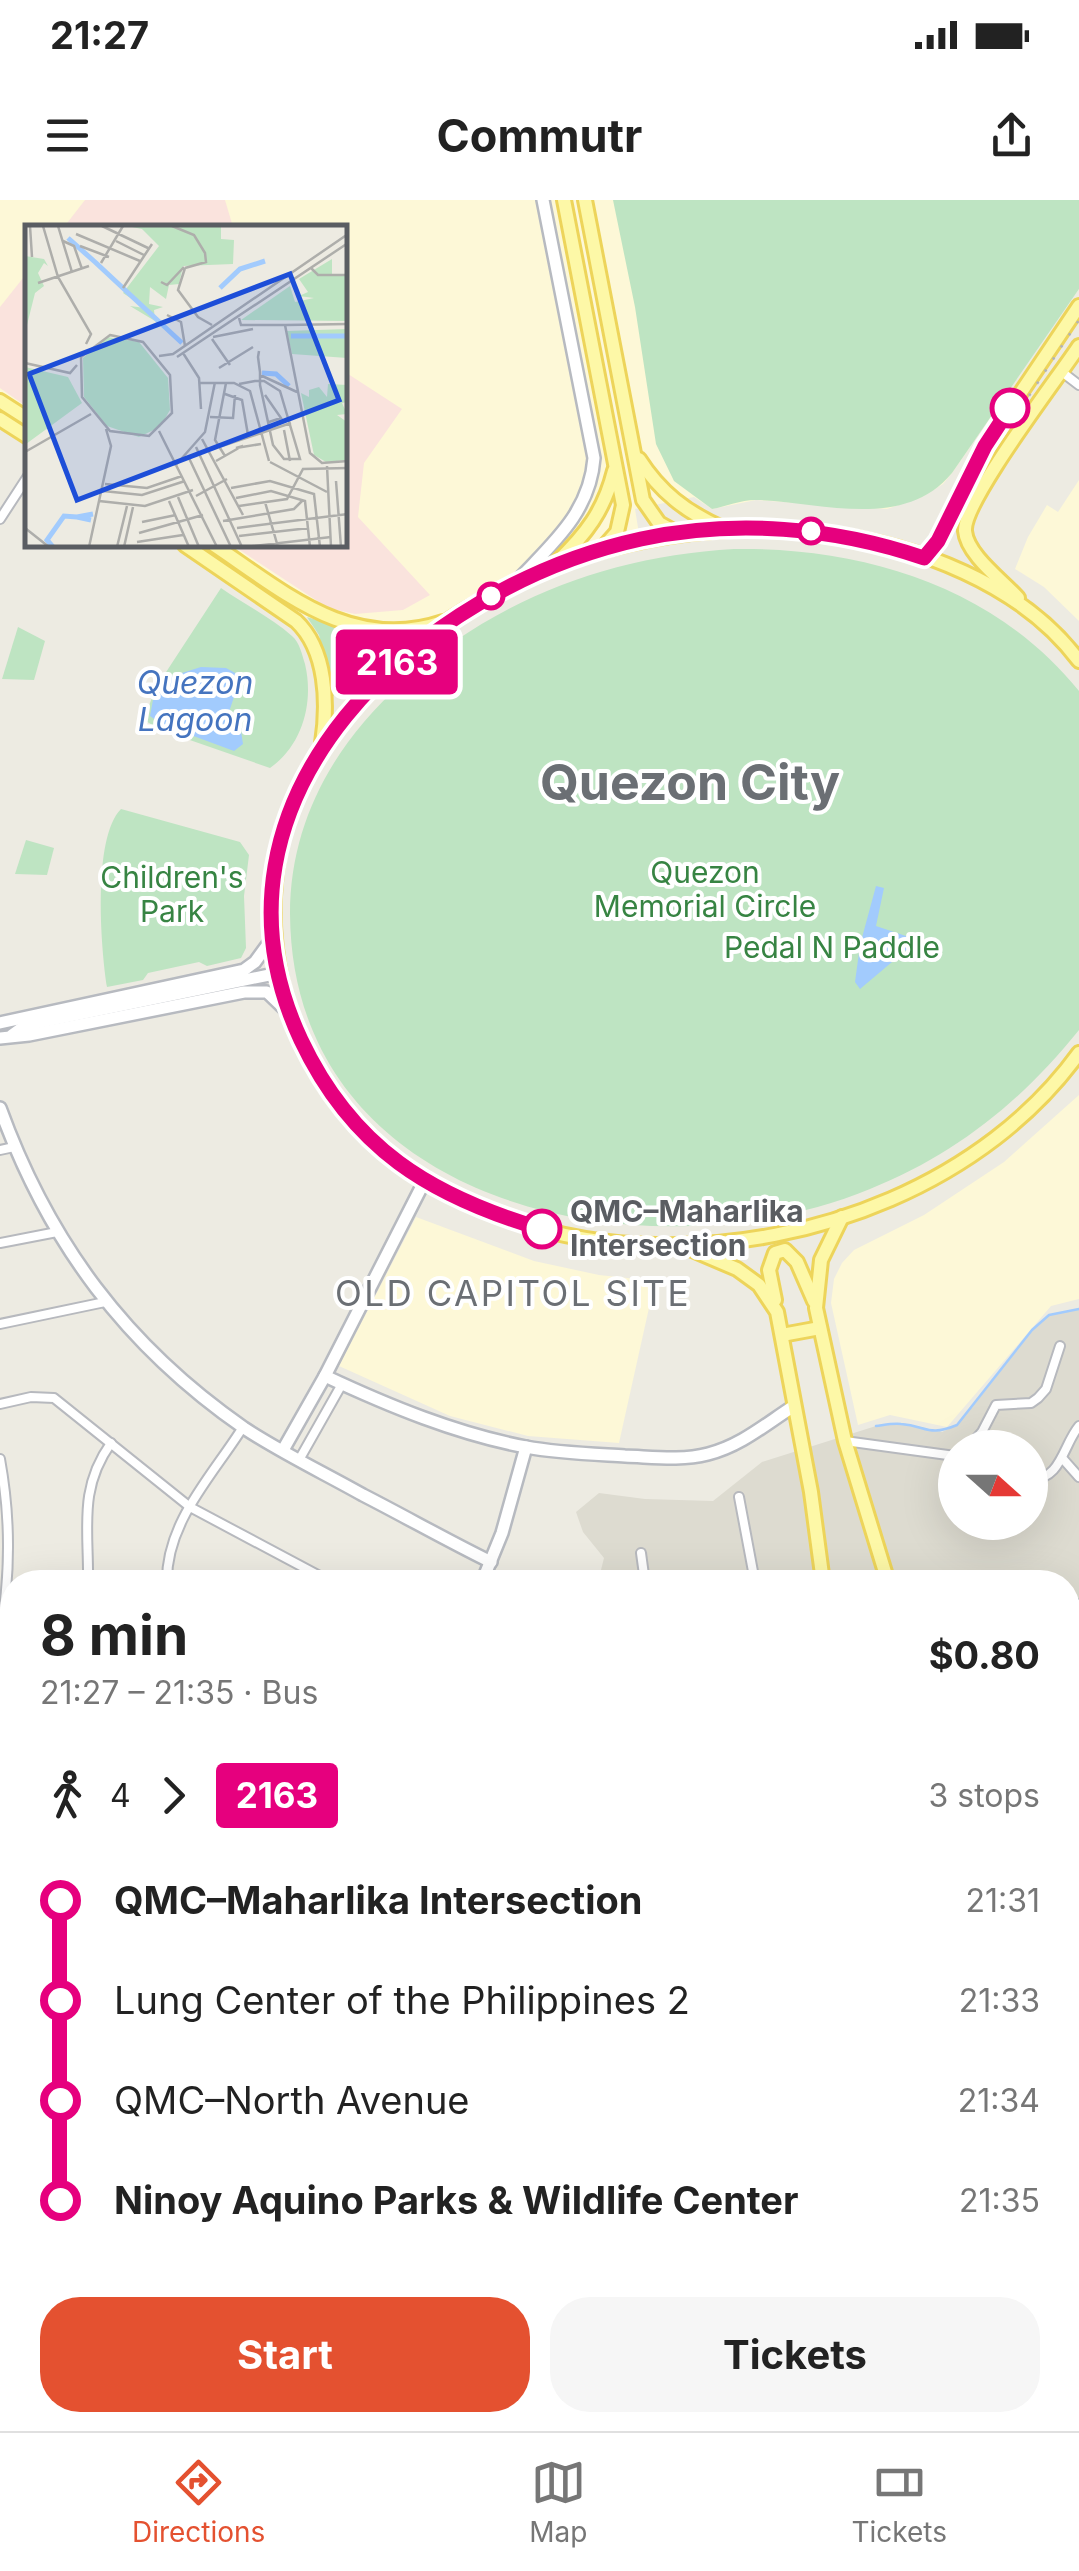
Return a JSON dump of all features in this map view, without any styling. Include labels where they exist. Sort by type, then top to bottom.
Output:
[{"type":"main road","points":[[564,200],[623,505],[617,532],[602,549]]},
{"type":"main road","points":[[585,200],[643,500],[659,523],[678,533]]},
{"type":"main road","points":[[924,558],[938,541],[985,446],[1079,306]]},
{"type":"main road","points":[[1079,346],[1002,458],[972,507],[965,530],[984,565],[1079,661]]},
{"type":"main road","points":[[0,401],[25,417]]},
{"type":"main road","points":[[0,419],[25,436]]},
{"type":"main road","points":[[985,446],[988,460],[1002,458]]},
{"type":"main road","points":[[555,565],[586,534],[601,512],[614,471],[614,448]]},
{"type":"main road","points":[[635,453],[667,495],[724,528]]},
{"type":"main road","points":[[623,505],[634,508],[643,500]]},
{"type":"main road","points":[[1029,611],[978,581],[924,558],[832,534],[782,529],[724,528],[678,533],[602,549],[516,582],[450,620],[381,676],[322,746],[299,789],[282,841],[273,900],[278,973],[315,1067],[347,1116],[384,1152],[425,1180],[495,1214],[542,1229],[611,1242],[683,1246],[756,1241],[842,1217],[932,1178],[985,1147],[1034,1106],[1079,1054]]},
{"type":"main road","points":[[189,548],[296,620],[306,631],[323,683],[322,746]]},
{"type":"main road","points":[[218,548],[307,607],[338,622],[395,628],[431,626],[450,620]]},
{"type":"main road","points":[[816,1308],[821,1260],[842,1217]]},
{"type":"main road","points":[[683,1246],[737,1269],[759,1285],[777,1312]]},
{"type":"main road","points":[[821,1570],[769,1264],[781,1250],[790,1252],[798,1262],[816,1308],[845,1441],[884,1570]]},
{"type":"main road","points":[[782,1335],[820,1328]]},
{"type":"street","points":[[516,582],[574,518],[592,474],[591,438],[543,200]]},
{"type":"street","points":[[1062,372],[1079,384]]},
{"type":"street","points":[[0,519],[25,481]]},
{"type":"street","points":[[5,1022],[26,1024],[245,975],[274,936]]},
{"type":"street","points":[[5,1022],[245,975],[278,973]]},
{"type":"street","points":[[6,1037],[29,1036],[251,991],[267,992],[292,1016]]},
{"type":"street","points":[[6,1037],[26,1024]]},
{"type":"street","points":[[0,1108],[7,1148],[56,1232],[105,1302],[162,1362],[243,1427],[491,1562]]},
{"type":"street","points":[[282,1450],[325,1376],[425,1180]]},
{"type":"street","points":[[0,1242],[56,1232]]},
{"type":"street","points":[[0,1324],[105,1302]]},
{"type":"street","points":[[983,1430],[996,1405],[1031,1403],[1046,1389],[1060,1346]]},
{"type":"street","points":[[325,1376],[436,1422],[526,1447],[565,1452],[692,1457],[732,1446],[794,1406]]},
{"type":"street","points":[[299,1460],[342,1384]]},
{"type":"street","points":[[0,1404],[31,1397],[54,1398],[190,1506],[310,1570]]},
{"type":"street","points":[[1048,1474],[1063,1459],[1079,1426]]},
{"type":"street","points":[[169,1570],[172,1548],[190,1506],[243,1427]]},
{"type":"street","points":[[845,1441],[938,1453]]},
{"type":"street","points":[[88,1570],[87,1497],[94,1470],[111,1444]]},
{"type":"street","points":[[487,1570],[526,1447]]},
{"type":"street","points":[[1063,1459],[1079,1477]]},
{"type":"street","points":[[0,1460],[10,1532],[9,1570]]},
{"type":"street","points":[[739,1498],[753,1570]]},
{"type":"street","points":[[641,1553],[643,1570]]},
{"type":"shaded area","points":[[0,200],[1079,200],[1079,289],[943,484],[922,497],[887,509],[756,500],[712,509],[694,497],[635,509],[640,540],[490,596],[387,670],[201,548],[348,548],[348,225],[25,225],[25,431],[0,414]]},
{"type":"shaded area","points":[[85,200],[225,200],[232,225],[66,225]]},
{"type":"shaded area","points":[[25,276],[25,406],[0,388],[0,307]]},
{"type":"shaded area","points":[[348,374],[402,409],[364,463],[358,517],[430,595],[403,610],[355,614],[328,608],[237,548],[348,548]]},
{"type":"shaded area","points":[[1079,480],[1079,621],[1044,587],[1015,569],[1047,505],[1058,512]]},
{"type":"shaded area","points":[[1079,1095],[1079,1299],[1051,1306],[947,1427],[890,1415],[858,1425],[831,1303],[834,1279],[842,1263],[854,1250],[924,1215],[1004,1162]]},
{"type":"shaded area","points":[[416,1217],[534,1261],[599,1275],[655,1281],[619,1443],[528,1436],[450,1416],[339,1366]]},
{"type":"shaded area","points":[[1079,1309],[1079,1570],[601,1570],[604,1558],[583,1532],[576,1512],[599,1493],[713,1501],[762,1462],[876,1426],[903,1423],[938,1431],[938,1540],[1048,1540],[1048,1430],[946,1430],[957,1425],[1032,1330],[1049,1315]]},
{"type":"green space","points":[[613,200],[1079,200],[1079,289],[952,473],[932,491],[886,508],[834,508],[752,500],[712,509],[674,481],[656,444],[635,307]]},
{"type":"green space","name":"Quezon Memorial Circle","points":[[734,549],[831,556],[924,580],[1008,625],[1045,655],[1079,691],[1079,1030],[1010,1103],[930,1160],[870,1189],[781,1216],[686,1226],[589,1220],[497,1196],[416,1154],[350,1094],[306,1014],[290,914],[298,847],[308,816],[337,758],[378,706],[438,653],[476,628],[556,587],[599,572],[688,553]]},
{"type":"green space","points":[[221,588],[292,636],[305,664],[308,693],[303,722],[291,747],[270,768],[161,730],[144,720],[155,689]]},
{"type":"green space","points":[[307,617],[358,632],[395,635],[333,696],[319,635]]},
{"type":"green space","points":[[18,627],[45,641],[34,680],[2,679]]},
{"type":"green space","name":"Children's Park","points":[[121,809],[240,842],[249,855],[244,896],[246,948],[241,958],[148,973],[143,980],[107,987],[101,922],[102,868],[112,823]]},
{"type":"green space","points":[[26,840],[54,848],[47,875],[15,874]]},
{"type":"water","name":"Quezon Lagoon","points":[[201,667],[226,668],[237,674],[238,685],[229,712],[241,731],[243,744],[234,751],[161,724],[150,716],[153,700],[166,678]]},
{"type":"water","name":"Pedal N Paddle","points":[[876,886],[884,888],[876,926],[909,937],[911,946],[860,989],[855,982],[860,945]]},
{"type":"waterway","points":[[876,1426],[898,1424],[933,1430],[957,1425],[1032,1330],[1049,1315],[1079,1309]]},
{"type":"railway","points":[[1013,420],[1079,320]]},
{"type":"bus line","name":"2163","points":[[542,1229],[458,1197],[384,1152],[347,1116],[298,1032],[278,973],[273,900],[286,826],[299,789],[322,746],[381,676],[450,620],[516,582],[602,549],[668,534],[756,528],[832,534],[924,558],[938,541],[985,446],[1010,408]]},
{"type":"place","name":"QMC–Maharlika Intersection","points":[[542,1229]]},
{"type":"district","name":"Quezon City","points":[[690,782]]},
{"type":"district","name":"OLD CAPITOL SITE","points":[[513,1294]]}]
